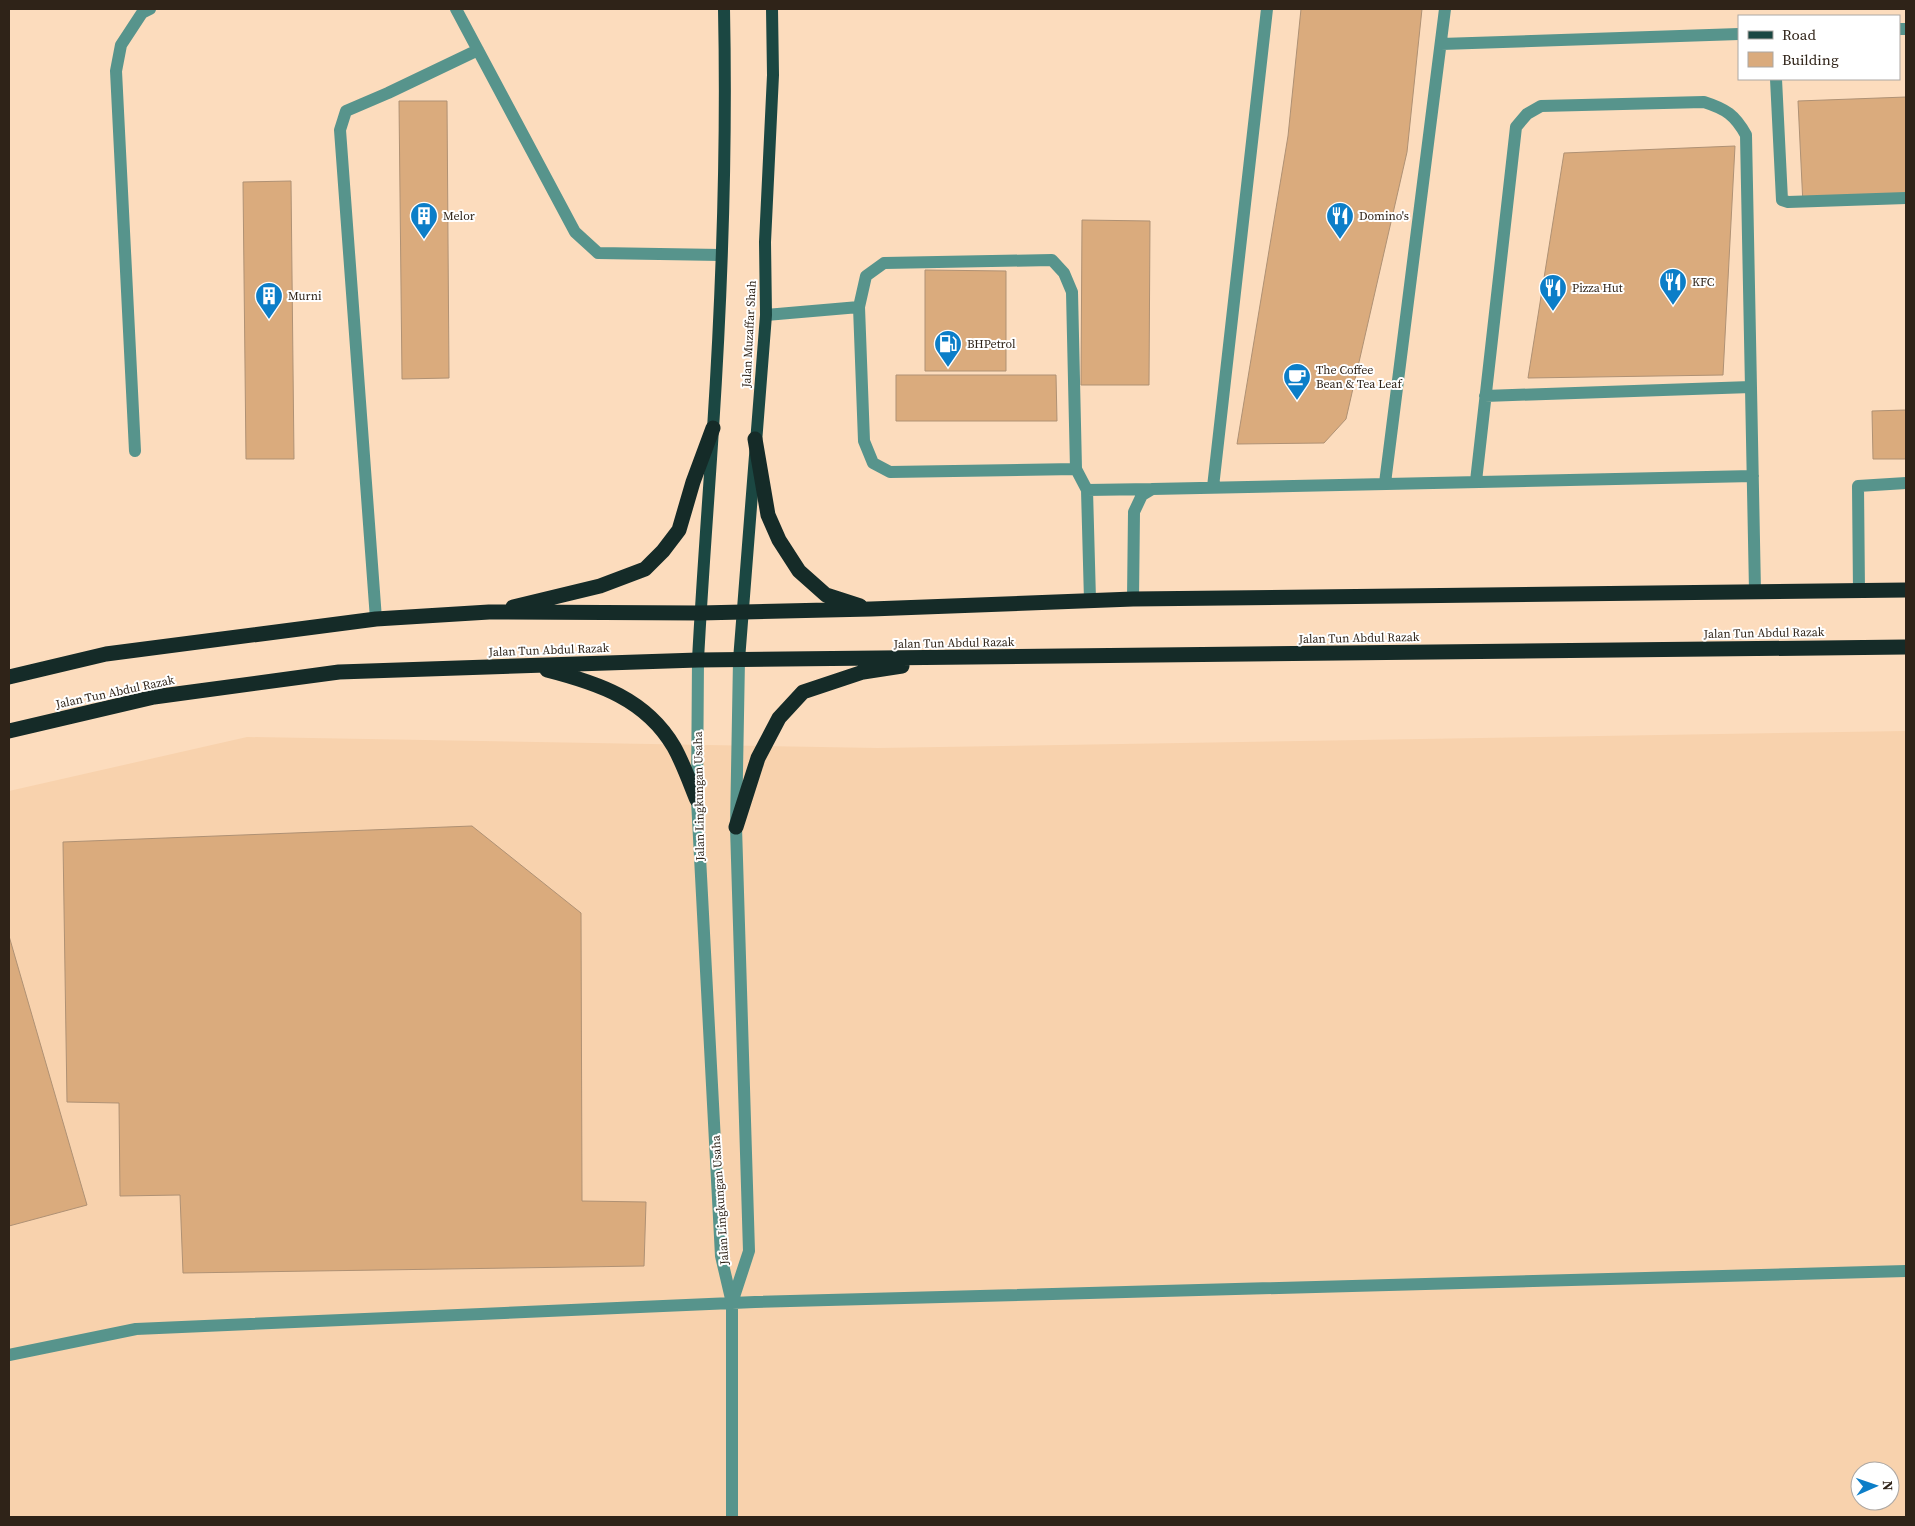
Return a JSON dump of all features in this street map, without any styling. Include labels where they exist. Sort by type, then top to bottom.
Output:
[{"type":"highway","points":[[489,612],[600,586],[645,569],[663,551],[679,530],[713,428]]},
{"type":"highway","points":[[755,439],[768,515],[779,540],[799,571],[826,594],[871,609]]},
{"type":"highway","points":[[9,677],[106,654],[376,619],[489,612],[700,613],[871,609],[1133,599],[1906,590]]},
{"type":"highway","name":"Jalan Tun Abdul Razak","points":[[9,731],[154,697],[339,672],[698,660],[1906,647]]},
{"type":"highway","points":[[736,827],[758,758],[779,718],[803,692],[863,672],[956,658]]},
{"type":"highway","points":[[532,666],[590,681],[633,703],[657,723],[674,748],[697,800]]},
{"type":"main road","points":[[698,660],[722,255],[724,9]]},
{"type":"main road","name":"Jalan Muzaffar Shah","points":[[739,660],[766,315],[766,242],[773,75],[772,9]]},
{"type":"street","points":[[135,451],[116,71],[121,45],[142,13],[150,9]]},
{"type":"street","points":[[456,9],[575,232],[598,253],[722,255]]},
{"type":"street","points":[[1213,487],[1268,9]]},
{"type":"street","points":[[1385,483],[1445,9]]},
{"type":"street","points":[[1440,44],[1738,34]]},
{"type":"street","points":[[376,619],[340,130],[346,111],[478,50]]},
{"type":"street","points":[[1776,80],[1782,200],[1788,202],[1906,198]]},
{"type":"street","points":[[1476,481],[1516,126],[1527,114],[1541,106],[1704,102],[1719,107],[1738,120],[1746,135],[1755,591]]},
{"type":"street","points":[[1076,469],[890,472],[873,463],[864,441],[859,307],[866,276],[884,263],[1052,260],[1064,273],[1072,292],[1076,469],[1087,490],[1090,600]]},
{"type":"street","points":[[766,315],[859,307]]},
{"type":"street","points":[[1485,396],[1751,387]]},
{"type":"street","points":[[1087,490],[1753,476]]},
{"type":"street","points":[[1859,591],[1858,486],[1906,483]]},
{"type":"street","points":[[1133,599],[1134,512],[1142,495],[1152,488]]},
{"type":"street","name":"Jalan Lingkungan Usaha","points":[[698,660],[697,800],[721,1256],[732,1303]]},
{"type":"street","name":"Jalan Lingkungan Usaha","points":[[732,1303],[749,1251],[736,827],[739,660]]},
{"type":"street","points":[[9,1356],[136,1329],[732,1303],[1906,1271]]},
{"type":"street","points":[[732,1303],[732,1517]]},
{"type":"shaded area","points":[[1906,731],[1906,1517],[9,1517],[9,791],[247,737],[878,748]]},
{"type":"building","points":[[1301,9],[1422,9],[1407,152],[1346,419],[1324,443],[1237,444],[1288,136]]},
{"type":"building","points":[[1906,97],[1906,201],[1803,205],[1798,101]]},
{"type":"building","name":"Melor","points":[[399,101],[447,101],[449,378],[402,379]]},
{"type":"building","points":[[1735,146],[1723,375],[1528,378],[1564,153]]},
{"type":"building","name":"Murni","points":[[291,181],[294,459],[246,459],[243,182]]},
{"type":"building","points":[[1082,220],[1150,221],[1149,385],[1081,385]]},
{"type":"building","points":[[925,270],[1006,271],[1006,371],[925,371]]},
{"type":"building","points":[[896,375],[1056,375],[1057,421],[896,421]]},
{"type":"building","points":[[1906,410],[1906,459],[1873,459],[1872,411]]},
{"type":"building","points":[[472,826],[581,913],[582,1201],[646,1202],[644,1266],[183,1273],[180,1195],[120,1196],[119,1103],[67,1102],[63,842]]},
{"type":"building","points":[[9,936],[87,1205],[9,1226]]},
{"type":"place","name":"Melor","points":[[424,240]]},
{"type":"place","name":"Domino's","points":[[1340,240]]},
{"type":"place","name":"KFC","points":[[1673,306]]},
{"type":"place","name":"Pizza Hut","points":[[1553,312]]},
{"type":"place","name":"Murni","points":[[269,320]]},
{"type":"place","name":"BHPetrol","points":[[948,368]]},
{"type":"place","name":"The Coffee Bean & Tea Leaf","points":[[1297,401]]}]
